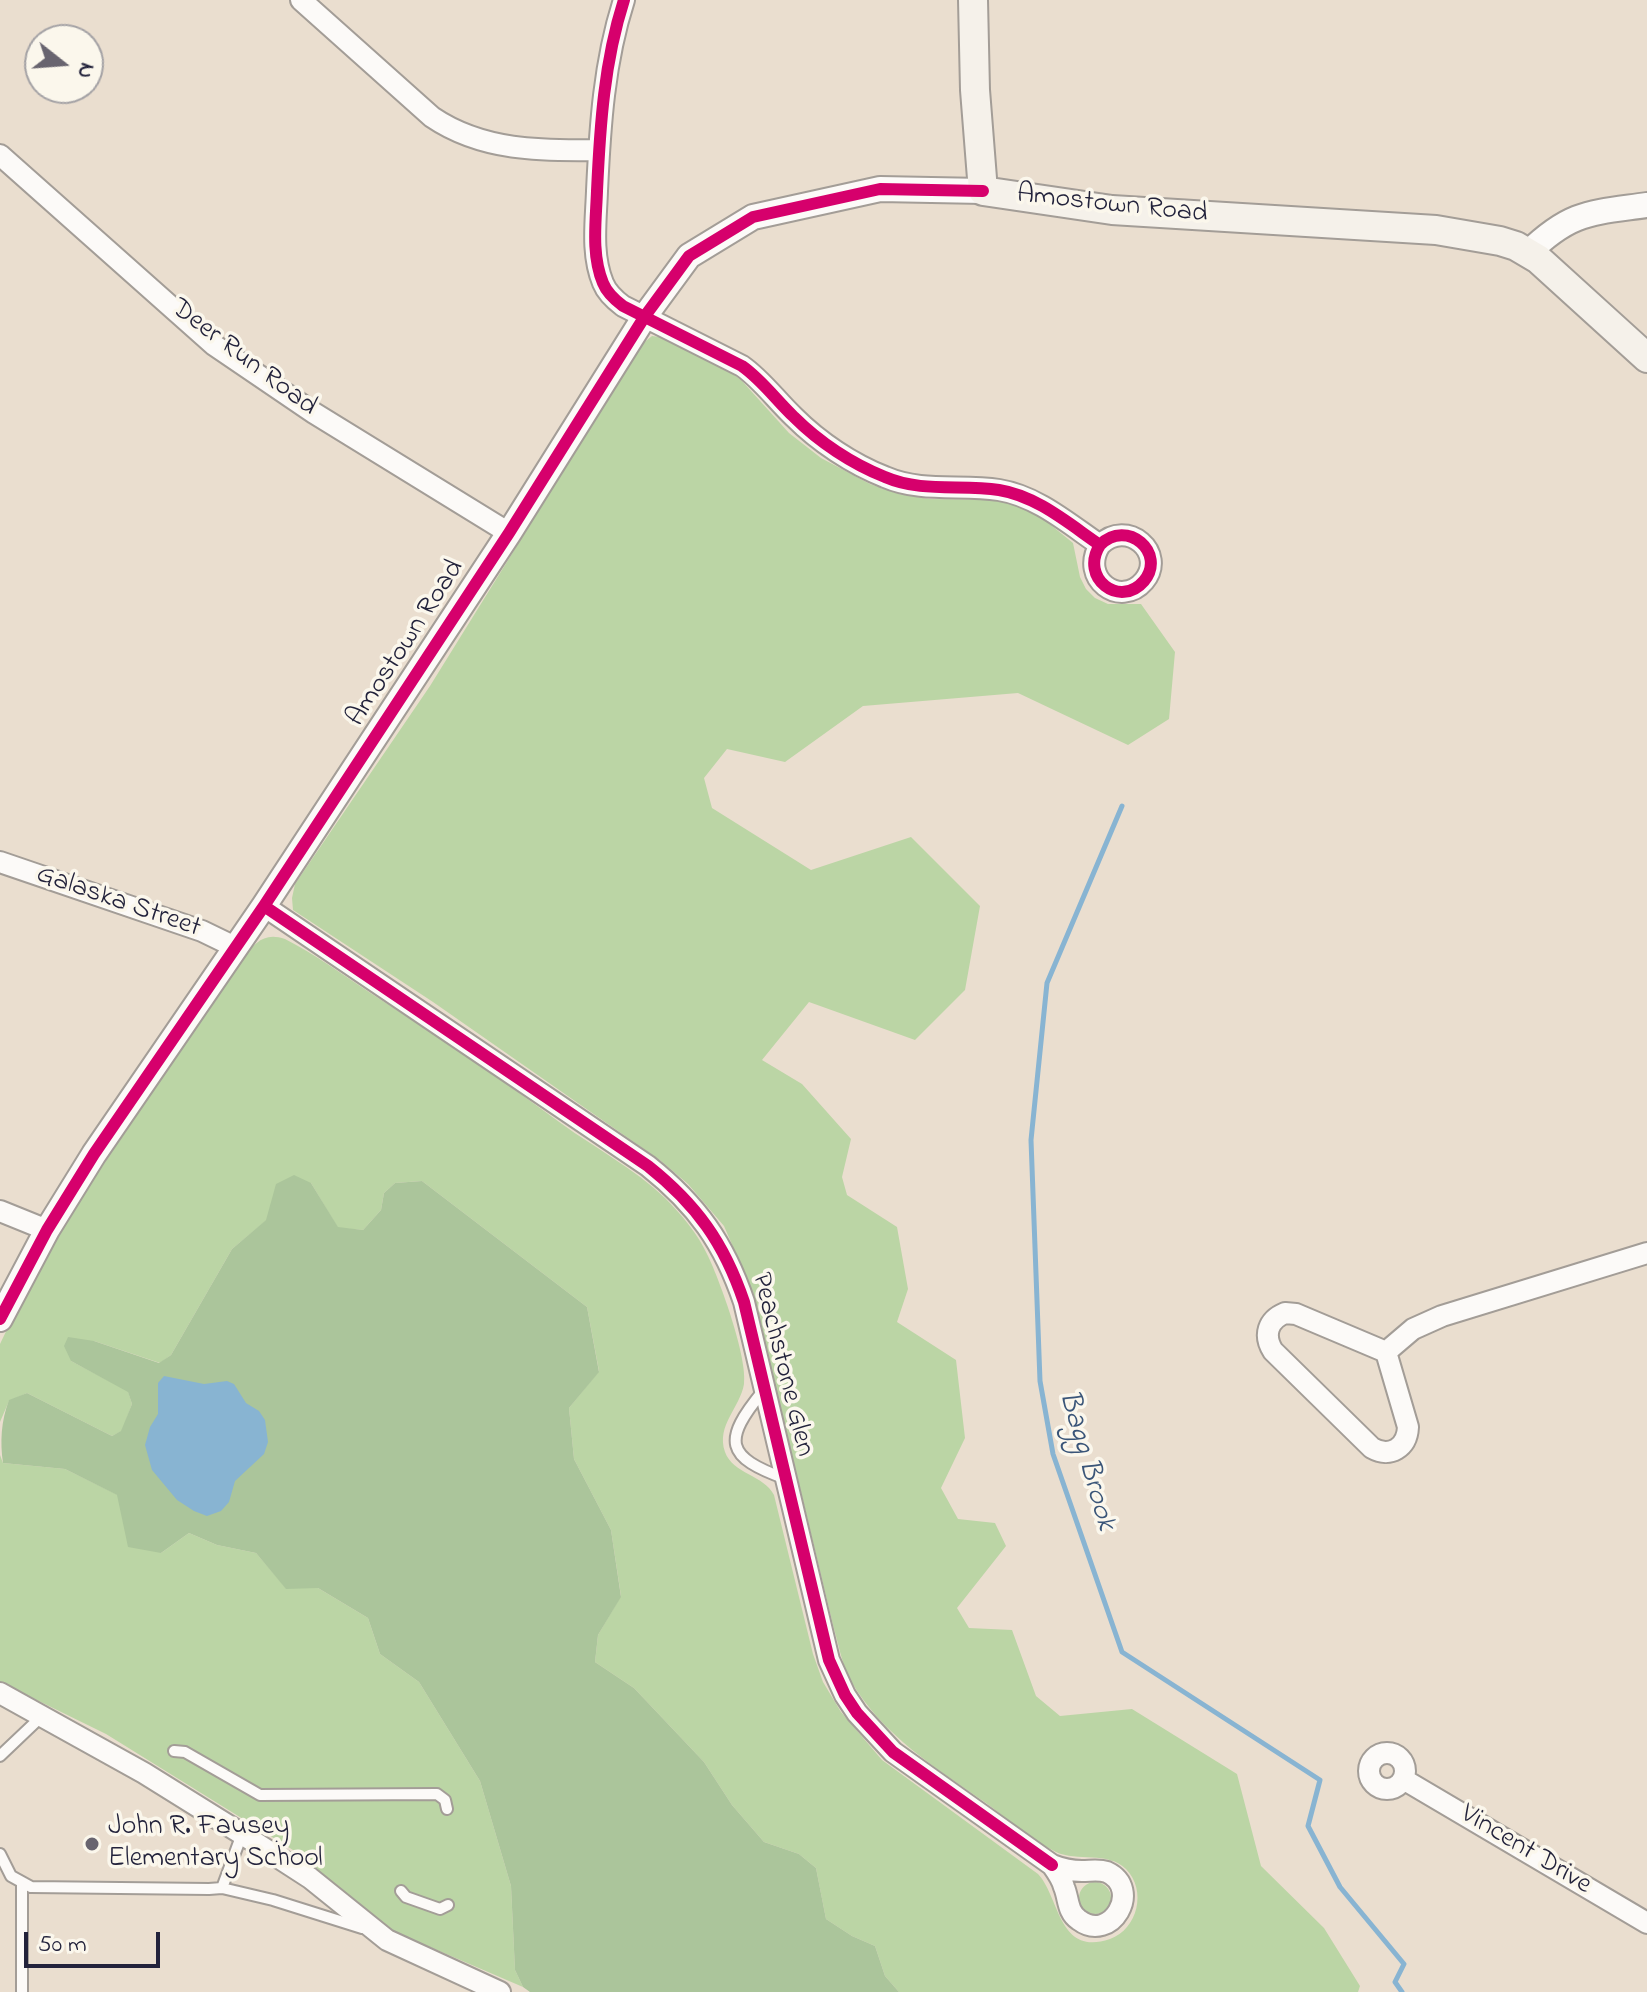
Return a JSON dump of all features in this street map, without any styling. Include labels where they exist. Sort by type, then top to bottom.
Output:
[{"type":"main road","points":[[973,0],[975,106],[983,191]]},
{"type":"main road","name":"Amostown Road","points":[[983,191],[1112,210],[1436,230],[1500,241],[1528,253],[1579,294],[1647,358]]},
{"type":"street","points":[[301,0],[432,117],[456,132],[522,149],[599,150]]},
{"type":"street","points":[[624,0],[606,75],[599,150],[595,247],[605,288],[617,301],[742,366],[756,376],[807,428],[873,472],[908,484],[946,489],[984,488],[1020,495],[1100,545]]},
{"type":"street","name":"Deer Run Road","points":[[0,155],[214,345],[314,413],[509,533]]},
{"type":"street","name":"Amostown Road","points":[[0,1319],[47,1230],[94,1154],[264,906],[509,533],[645,316],[689,256],[753,217],[880,189],[983,191]]},
{"type":"street","points":[[1528,253],[1560,225],[1576,217],[1597,211],[1647,205]]},
{"type":"street","name":"Galaska Street","points":[[0,862],[202,931],[235,947]]},
{"type":"street","name":"Peachstone Glen","points":[[264,906],[648,1166],[685,1198],[715,1236],[727,1257],[744,1302],[829,1660],[845,1695],[857,1713],[893,1752],[1052,1865]]},
{"type":"street","points":[[0,1211],[47,1230]]},
{"type":"street","points":[[1386,1352],[1413,1329],[1442,1316],[1647,1253]]},
{"type":"street","points":[[1293,1313],[1386,1352],[1408,1431],[1400,1448],[1386,1453],[1372,1448],[1273,1351],[1268,1341],[1268,1330],[1275,1318],[1293,1313]]},
{"type":"street","points":[[0,1693],[144,1773],[242,1834],[310,1878],[374,1932],[401,1949],[500,1992]]},
{"type":"street","name":"Vincent Drive","points":[[1403,1779],[1647,1923]]},
{"type":"lane","points":[[764,1389],[749,1408],[734,1441],[738,1455],[752,1465],[786,1479]]},
{"type":"lane","points":[[0,1756],[43,1715]]},
{"type":"lane","points":[[174,1751],[185,1752],[260,1795],[437,1794],[445,1800],[447,1809]]},
{"type":"lane","points":[[222,1888],[242,1834]]},
{"type":"lane","points":[[0,1854],[11,1876],[31,1887],[222,1888],[273,1900],[374,1932]]},
{"type":"lane","points":[[22,1882],[22,1992]]},
{"type":"lane","points":[[401,1891],[406,1897],[440,1909],[448,1905]]},
{"type":"green space","points":[[652,336],[667,338],[729,371],[789,433],[821,458],[870,484],[899,494],[929,499],[1000,500],[1024,508],[1046,521],[1073,543],[1080,577],[1086,589],[1108,604],[1141,604],[1175,652],[1169,719],[1128,745],[1018,693],[863,706],[785,762],[727,749],[704,778],[712,808],[811,870],[911,837],[980,906],[965,990],[915,1040],[809,1002],[762,1060],[802,1084],[851,1139],[842,1177],[847,1195],[897,1227],[908,1289],[897,1322],[956,1360],[965,1438],[941,1488],[958,1519],[995,1523],[1006,1546],[957,1608],[969,1628],[1012,1630],[1036,1696],[1060,1716],[1132,1709],[1237,1774],[1261,1866],[1324,1928],[1360,1986],[1358,1992],[899,1992],[885,1976],[875,1946],[826,1919],[816,1868],[799,1854],[764,1842],[732,1805],[704,1762],[634,1688],[595,1662],[598,1635],[621,1596],[611,1530],[574,1459],[569,1408],[599,1371],[587,1307],[422,1181],[395,1183],[384,1193],[381,1210],[363,1230],[338,1228],[311,1183],[232,1249],[171,1355],[160,1363],[94,1341],[71,1361],[128,1391],[132,1404],[122,1431],[112,1436],[27,1393],[9,1401],[0,1422],[0,1344],[74,1208],[243,958],[261,940],[271,937],[285,939],[492,1073],[641,1178],[677,1211],[699,1240],[713,1268],[742,1357],[744,1384],[726,1425],[725,1452],[735,1465],[763,1483],[774,1495],[813,1654],[823,1682],[841,1712],[882,1760],[1038,1874],[1063,1922],[1080,1940],[1093,1942],[1110,1939],[1120,1934],[1133,1918],[1138,1898],[1126,1869],[1110,1860],[1064,1855],[1029,1835],[911,1749],[878,1718],[851,1681],[834,1629],[753,1293],[724,1226],[688,1184],[661,1161],[433,1002],[293,910],[295,884],[430,686],[642,344]]},
{"type":"green space","points":[[294,1175],[311,1183],[338,1227],[363,1230],[381,1210],[384,1193],[395,1183],[422,1181],[587,1307],[599,1372],[569,1408],[574,1459],[611,1530],[621,1597],[598,1635],[595,1662],[634,1688],[704,1762],[732,1805],[764,1842],[799,1854],[816,1868],[826,1919],[875,1946],[885,1976],[899,1992],[530,1992],[523,1987],[515,1970],[511,1886],[480,1781],[419,1682],[380,1654],[368,1618],[318,1588],[286,1589],[256,1553],[217,1545],[189,1533],[161,1553],[128,1547],[117,1495],[65,1469],[3,1463],[2,1432],[9,1400],[27,1393],[112,1436],[121,1431],[132,1404],[128,1392],[71,1361],[64,1346],[68,1337],[94,1341],[159,1363],[171,1355],[232,1249],[266,1220],[276,1184]]},
{"type":"green space","points":[[0,1455],[3,1463],[65,1469],[118,1495],[161,1553],[189,1533],[217,1545],[256,1553],[286,1588],[318,1588],[368,1618],[380,1654],[419,1682],[480,1781],[511,1886],[515,1970],[523,1987],[395,1932],[293,1850],[106,1734],[0,1682]]},
{"type":"green space","points":[[1095,1882],[1106,1887],[1111,1898],[1106,1909],[1095,1914],[1084,1909],[1079,1898],[1084,1887]]},
{"type":"water","points":[[164,1376],[204,1384],[227,1381],[234,1384],[246,1403],[259,1411],[265,1420],[268,1442],[264,1454],[235,1481],[229,1502],[221,1511],[207,1516],[194,1511],[177,1500],[152,1470],[145,1445],[158,1414],[158,1383]]},
{"type":"waterway","name":"Bagg Brook","points":[[1122,806],[1047,983],[1031,1140],[1040,1381],[1053,1454],[1122,1652],[1320,1780],[1308,1826],[1340,1887],[1404,1964],[1395,1982],[1402,1992]]},
{"type":"cycle path","points":[[624,0],[604,94],[595,226],[599,272],[612,296],[623,306],[742,366],[814,435],[860,466],[913,485],[985,488],[1026,498],[1100,545],[1095,568],[1105,586],[1124,592],[1144,581],[1151,560],[1141,542],[1122,535],[1100,545]]},
{"type":"cycle path","points":[[0,1319],[47,1230],[94,1154],[264,906],[509,533],[645,316],[689,256],[753,217],[880,189],[983,191]]},
{"type":"cycle path","points":[[264,906],[648,1166],[695,1211],[718,1243],[744,1302],[829,1660],[845,1695],[857,1713],[893,1752],[1052,1865]]},
{"type":"place","name":"John R. Fausey Elementary School","points":[[92,1844]]}]
